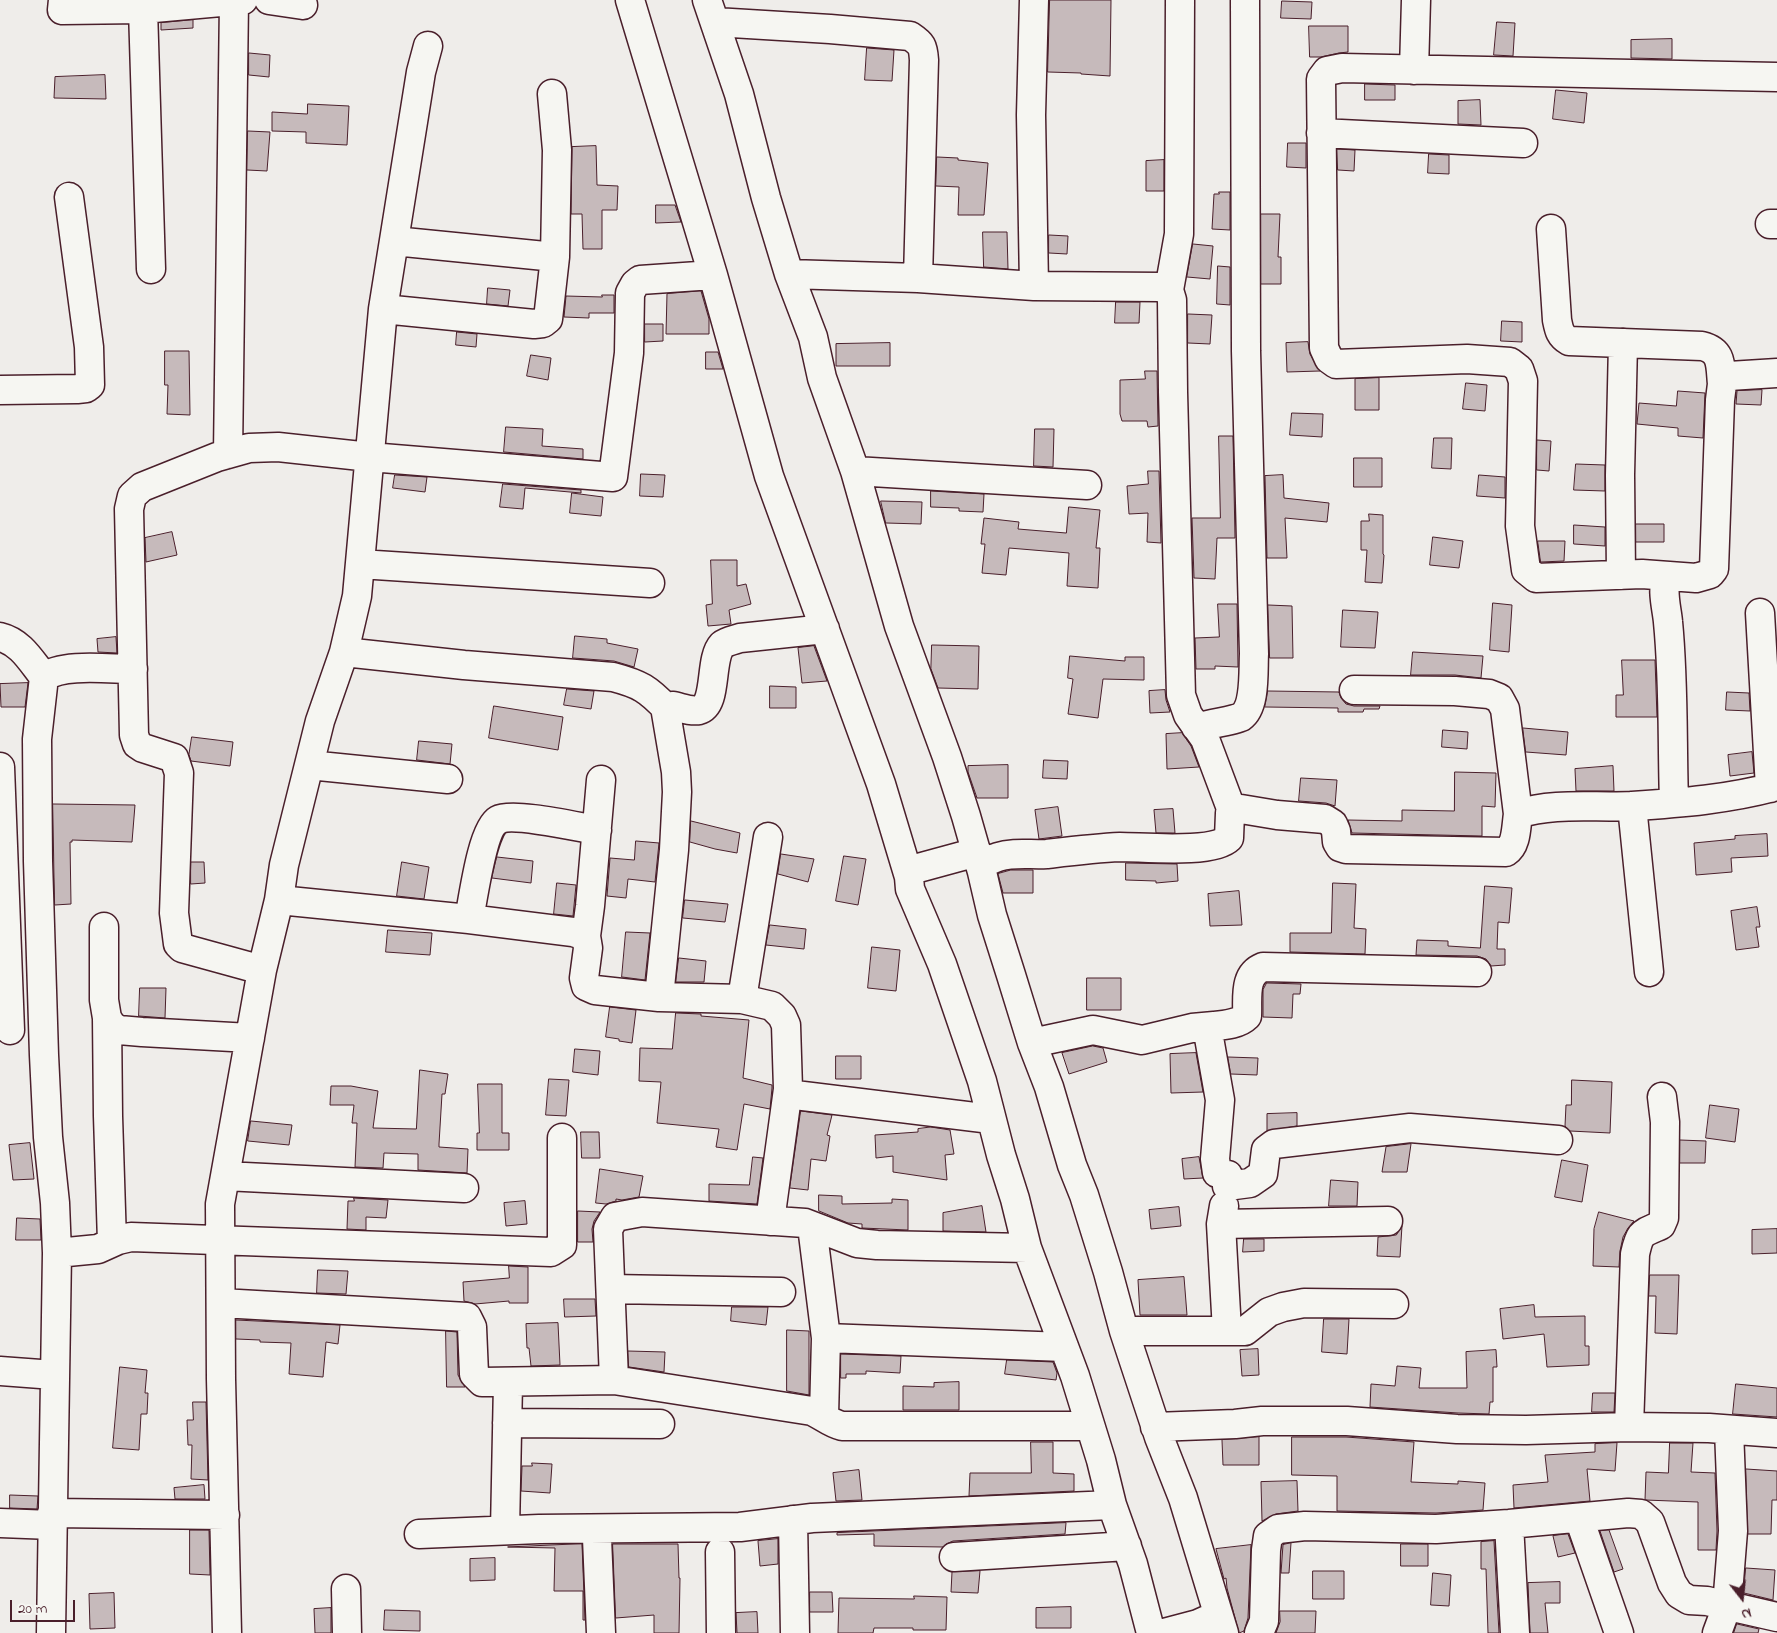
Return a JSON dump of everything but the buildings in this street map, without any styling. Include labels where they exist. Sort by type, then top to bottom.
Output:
[{"type":"street","points":[[63,0],[62,10],[144,9],[239,0],[228,454]]},
{"type":"street","points":[[269,0],[303,5]]},
{"type":"street","points":[[630,0],[713,275],[769,476],[881,784],[910,873],[910,889],[942,964],[982,1082],[1027,1248],[1074,1376],[1101,1460],[1112,1505],[1134,1564],[1151,1633]]},
{"type":"street","points":[[1034,0],[1031,115],[1034,286]]},
{"type":"street","points":[[1180,0],[1179,234],[1169,290],[1172,300],[1181,695],[1188,715],[1205,739],[1232,811]]},
{"type":"street","points":[[1196,727],[1241,717],[1249,707],[1252,696],[1254,654],[1246,351],[1245,0]]},
{"type":"street","points":[[1414,70],[1416,0]]},
{"type":"street","points":[[144,9],[151,270]]},
{"type":"street","points":[[918,278],[924,60],[923,48],[918,41],[910,36],[830,29],[711,11],[739,94],[788,274],[812,337],[822,378],[855,471],[898,626],[934,718],[970,859],[992,915],[1032,1043],[1049,1087],[1155,1427],[1183,1498],[1214,1624],[1164,1633]]},
{"type":"street","points":[[227,1633],[220,1204],[262,970],[279,900],[284,865],[320,721],[344,652],[357,596],[383,310],[421,72],[428,46]]},
{"type":"street","points":[[1551,229],[1557,320],[1559,333],[1563,338],[1569,342],[1702,346],[1712,348],[1716,353],[1722,384],[1714,569],[1710,574],[1696,578],[1621,574],[1536,578],[1526,570],[1520,526],[1523,380],[1519,369],[1510,362],[1467,359],[1336,364],[1329,358],[1324,348],[1320,78],[1327,71],[1342,68],[1777,77]]},
{"type":"street","points":[[383,310],[534,324],[543,323],[548,319],[555,257],[557,150],[552,94]]},
{"type":"street","points":[[1321,133],[1523,142]]},
{"type":"street","points":[[0,390],[77,389],[86,388],[90,385],[89,347],[69,197]]},
{"type":"street","points":[[394,242],[555,257]]},
{"type":"street","points":[[788,274],[918,278],[1034,286],[1161,287],[1169,290]]},
{"type":"street","points":[[262,970],[182,948],[178,944],[174,913],[179,773],[174,758],[143,748],[137,744],[134,735],[129,509],[132,496],[142,487],[159,479],[228,454],[249,448],[278,446],[370,457],[613,477],[629,353],[630,293],[635,284],[640,280],[713,275]]},
{"type":"street","points":[[1621,574],[1620,513],[1623,344]]},
{"type":"street","points":[[1722,384],[1729,376],[1777,373]]},
{"type":"street","points":[[855,471],[1087,485]]},
{"type":"street","points":[[360,564],[650,583]]},
{"type":"street","points":[[1667,577],[1664,585],[1672,692],[1674,802]]},
{"type":"street","points":[[1518,814],[1564,806],[1632,806],[1741,795],[1774,787],[1760,612]]},
{"type":"street","points":[[667,708],[672,706],[693,711],[700,710],[706,706],[717,656],[721,646],[728,641],[740,638],[825,629]]},
{"type":"street","points":[[0,637],[10,639],[22,649],[44,677],[37,738],[40,928],[48,1137],[55,1203],[57,1254],[51,1633]]},
{"type":"street","points":[[344,652],[464,665],[614,677],[636,683],[650,692],[667,708]]},
{"type":"street","points":[[44,677],[51,672],[73,669],[133,669]]},
{"type":"street","points":[[910,873],[970,859],[999,856],[1129,847],[1197,848],[1212,846],[1223,843],[1229,838],[1229,816],[1232,811],[1241,808],[1325,819],[1333,824],[1340,848],[1346,849],[1494,853],[1506,852],[1510,849],[1513,844],[1518,814],[1505,709],[1499,698],[1489,694],[1455,691],[1354,690]]},
{"type":"street","points":[[658,997],[674,850],[678,792],[666,714],[667,708]]},
{"type":"street","points":[[309,765],[448,779]]},
{"type":"street","points":[[0,767],[3,927],[10,1030]]},
{"type":"street","points":[[601,780],[586,936],[588,948],[584,978],[586,986],[595,990],[658,997],[742,999],[772,1006],[782,1016],[786,1026],[788,1089],[770,1221]]},
{"type":"street","points":[[1632,806],[1649,972]]},
{"type":"street","points":[[469,919],[485,840],[491,826],[497,820],[506,817],[524,818],[597,830]]},
{"type":"street","points":[[742,999],[768,837]]},
{"type":"street","points":[[279,900],[469,919],[573,932],[586,936]]},
{"type":"street","points":[[3,927],[40,928]]},
{"type":"street","points":[[104,927],[104,1000],[107,1018],[112,1242]]},
{"type":"street","points":[[1032,1043],[1092,1030],[1142,1040],[1192,1028],[1232,1024],[1248,1016],[1247,988],[1249,980],[1257,969],[1263,967],[1477,972]]},
{"type":"street","points":[[107,1018],[112,1026],[119,1030],[250,1038]]},
{"type":"street","points":[[1214,1026],[1208,1032],[1220,1100],[1215,1159],[1217,1173],[1228,1175]]},
{"type":"street","points":[[788,1089],[795,1095],[808,1097],[991,1119]]},
{"type":"street","points":[[1629,1427],[1635,1254],[1639,1238],[1644,1232],[1661,1225],[1664,1218],[1665,1122],[1662,1097]]},
{"type":"street","points":[[1228,1175],[1227,1186],[1250,1183],[1256,1180],[1263,1174],[1266,1150],[1274,1144],[1410,1128],[1558,1140]]},
{"type":"street","points":[[57,1254],[98,1250],[112,1242],[131,1237],[551,1252],[562,1245],[562,1138]]},
{"type":"street","points":[[1227,1331],[1221,1224],[1228,1175]]},
{"type":"street","points":[[225,1176],[464,1188]]},
{"type":"street","points":[[614,1380],[608,1229],[615,1217],[642,1212],[805,1223],[857,1243],[1027,1248]]},
{"type":"street","points":[[1221,1224],[1388,1221]]},
{"type":"street","points":[[812,1226],[826,1338],[824,1416]]},
{"type":"street","points":[[611,1289],[780,1292]]},
{"type":"street","points":[[221,1303],[467,1317],[472,1327],[474,1374],[482,1382],[614,1380],[812,1412],[824,1416],[831,1423],[842,1426],[1090,1426]]},
{"type":"street","points":[[1124,1331],[1245,1331],[1269,1312],[1304,1303],[1394,1304]]},
{"type":"street","points":[[826,1338],[1064,1347]]},
{"type":"street","points":[[0,1371],[54,1375]]},
{"type":"street","points":[[505,1530],[508,1383]]},
{"type":"street","points":[[1155,1427],[1262,1421],[1299,1421],[1457,1429],[1629,1427],[1777,1433]]},
{"type":"street","points":[[507,1423],[660,1424]]},
{"type":"street","points":[[1717,1633],[1727,1606],[1732,1531],[1729,1430]]},
{"type":"street","points":[[419,1534],[505,1530],[740,1527],[812,1518],[1112,1505]]},
{"type":"street","points":[[1259,1633],[1264,1621],[1268,1536],[1278,1529],[1305,1526],[1436,1529],[1628,1513],[1641,1514],[1650,1522],[1672,1583],[1679,1594],[1689,1600],[1707,1601],[1777,1617]]},
{"type":"street","points":[[0,1523],[52,1519],[225,1515]]},
{"type":"street","points":[[1579,1518],[1619,1633]]},
{"type":"street","points":[[793,1520],[795,1633]]},
{"type":"street","points":[[1508,1524],[1515,1633]]},
{"type":"street","points":[[596,1538],[601,1633]]},
{"type":"street","points":[[954,1557],[1127,1546]]},
{"type":"street","points":[[720,1552],[721,1633]]},
{"type":"street","points":[[346,1589],[347,1633]]}]
